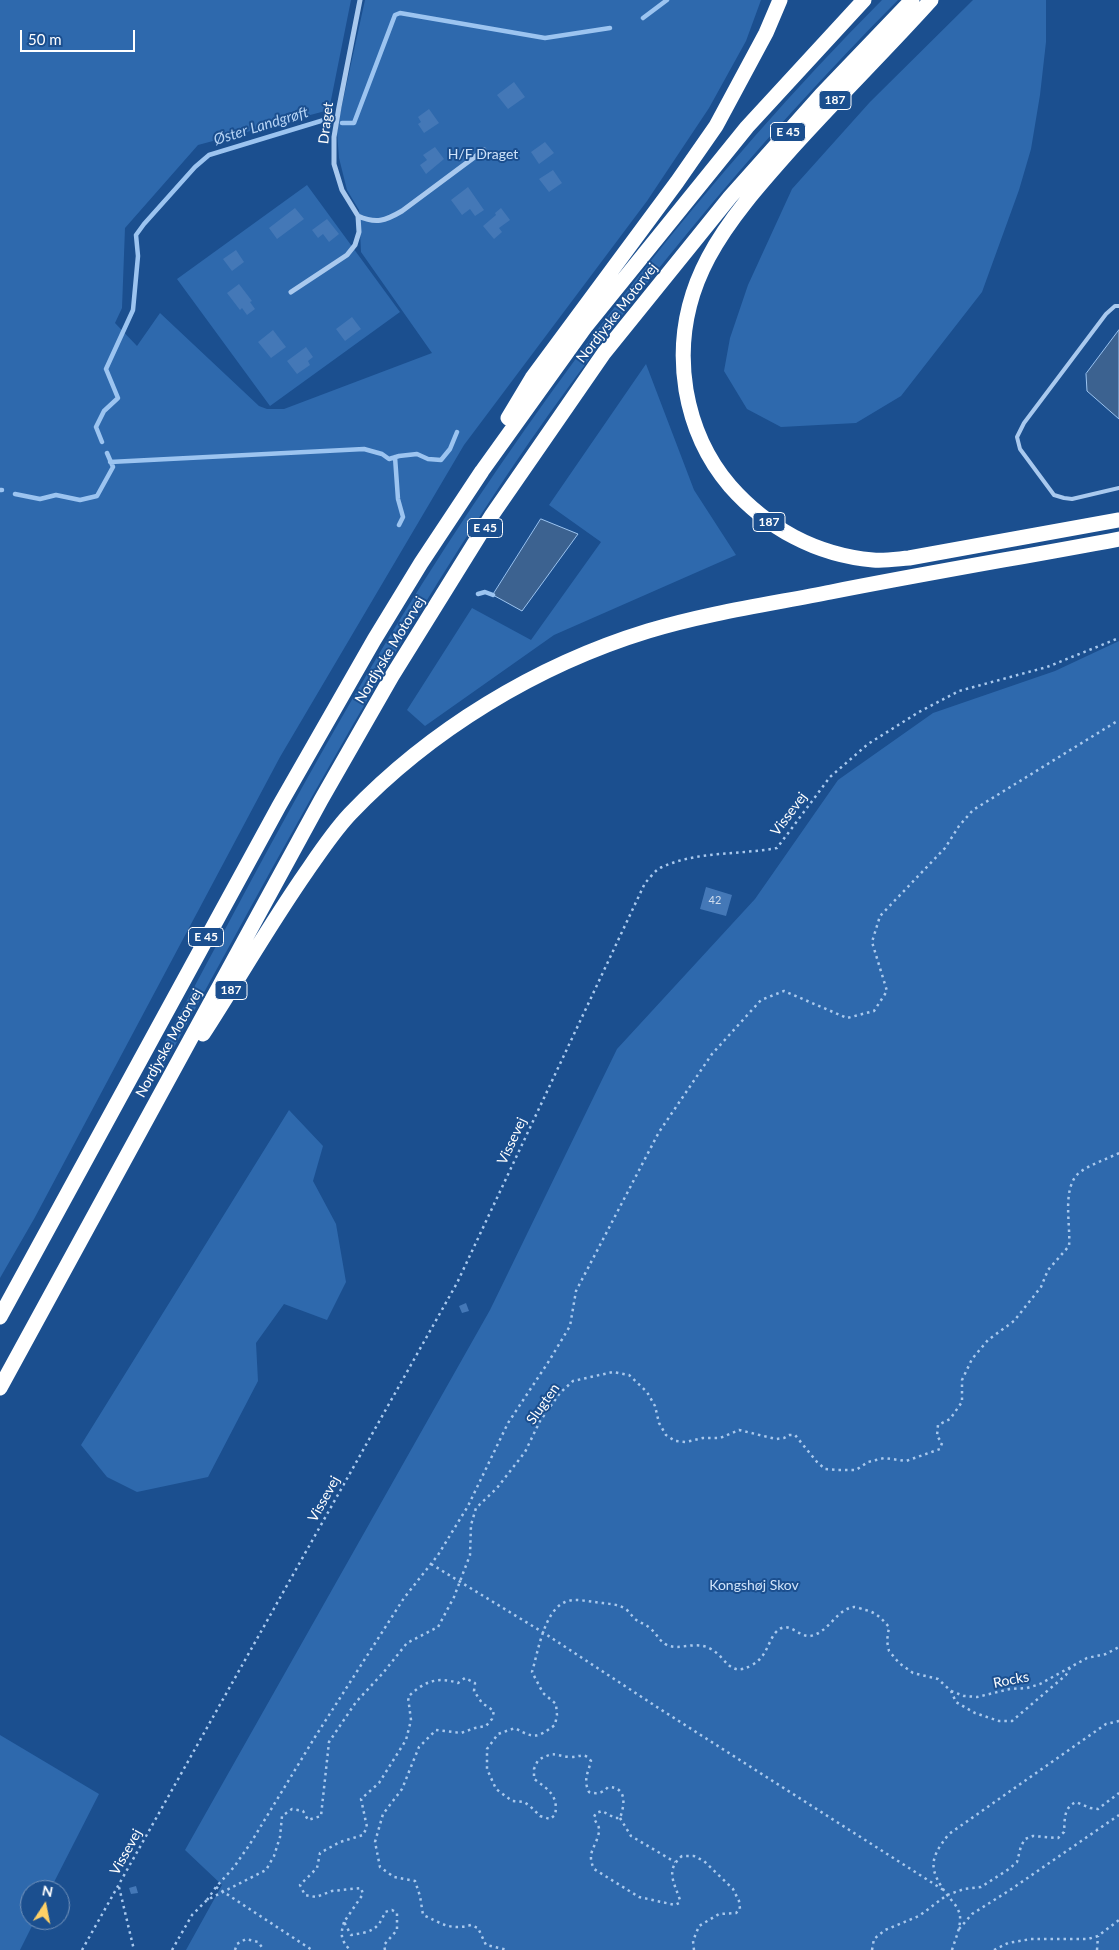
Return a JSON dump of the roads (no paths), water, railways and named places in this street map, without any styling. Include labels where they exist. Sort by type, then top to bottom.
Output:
[{"type":"highway","points":[[421,563],[532,378],[672,190],[716,126],[766,33],[780,0]]},
{"type":"highway","name":"Nordjyske Motorvej","points":[[0,1317],[274,814],[374,640],[421,563],[487,463],[586,326],[747,127],[864,0]]},
{"type":"highway","name":"Nordjyske Motorvej","points":[[0,1388],[387,684],[492,515],[604,352],[730,197],[821,95],[912,0]]},
{"type":"highway","name":"187","points":[[932,0],[792,148],[742,204],[715,243],[696,283],[687,316],[684,380],[696,430],[708,455],[724,479],[746,504],[774,526],[806,544],[840,555],[874,560],[909,558],[1119,520]]},
{"type":"highway","name":"187","points":[[119,1169],[285,902],[326,844],[350,814],[411,758],[484,705],[537,676],[582,655],[648,631],[682,622],[872,584],[1119,540]]},
{"type":"street","name":"Draget","points":[[358,216],[342,190],[334,164],[336,122],[360,0]]},
{"type":"street","points":[[291,292],[347,255],[355,246],[359,232],[358,216],[370,221],[387,219],[402,211],[484,150]]},
{"type":"lane","points":[[1119,306],[1115,306],[1106,314],[1024,423],[1017,437],[1020,449],[1054,495],[1072,498],[1119,488]]},
{"type":"waterway","name":"Øster Landgrøft","points":[[643,18],[667,0]]},
{"type":"waterway","name":"Øster Landgrøft","points":[[342,123],[354,123],[395,15],[400,13],[545,38],[610,28]]},
{"type":"waterway","name":"Øster Landgrøft","points":[[102,442],[96,427],[104,411],[118,398],[106,369],[133,310],[138,256],[136,235],[195,167],[209,155],[324,120]]},
{"type":"waterway","points":[[110,462],[364,449],[382,454],[389,459],[417,454],[428,459],[441,460],[450,449],[457,432]]},
{"type":"waterway","name":"Øster Landgrøft","points":[[15,494],[40,499],[56,495],[80,500],[97,496],[113,467],[107,453]]},
{"type":"waterway","points":[[395,457],[398,499],[403,517],[399,525]]},
{"type":"waterway","points":[[478,594],[485,592],[493,595]]},
{"type":"park label","name":"H/F Draget","points":[[483,154]]},
{"type":"park label","name":"Kongshøj Skov","points":[[754,1585]]}]
